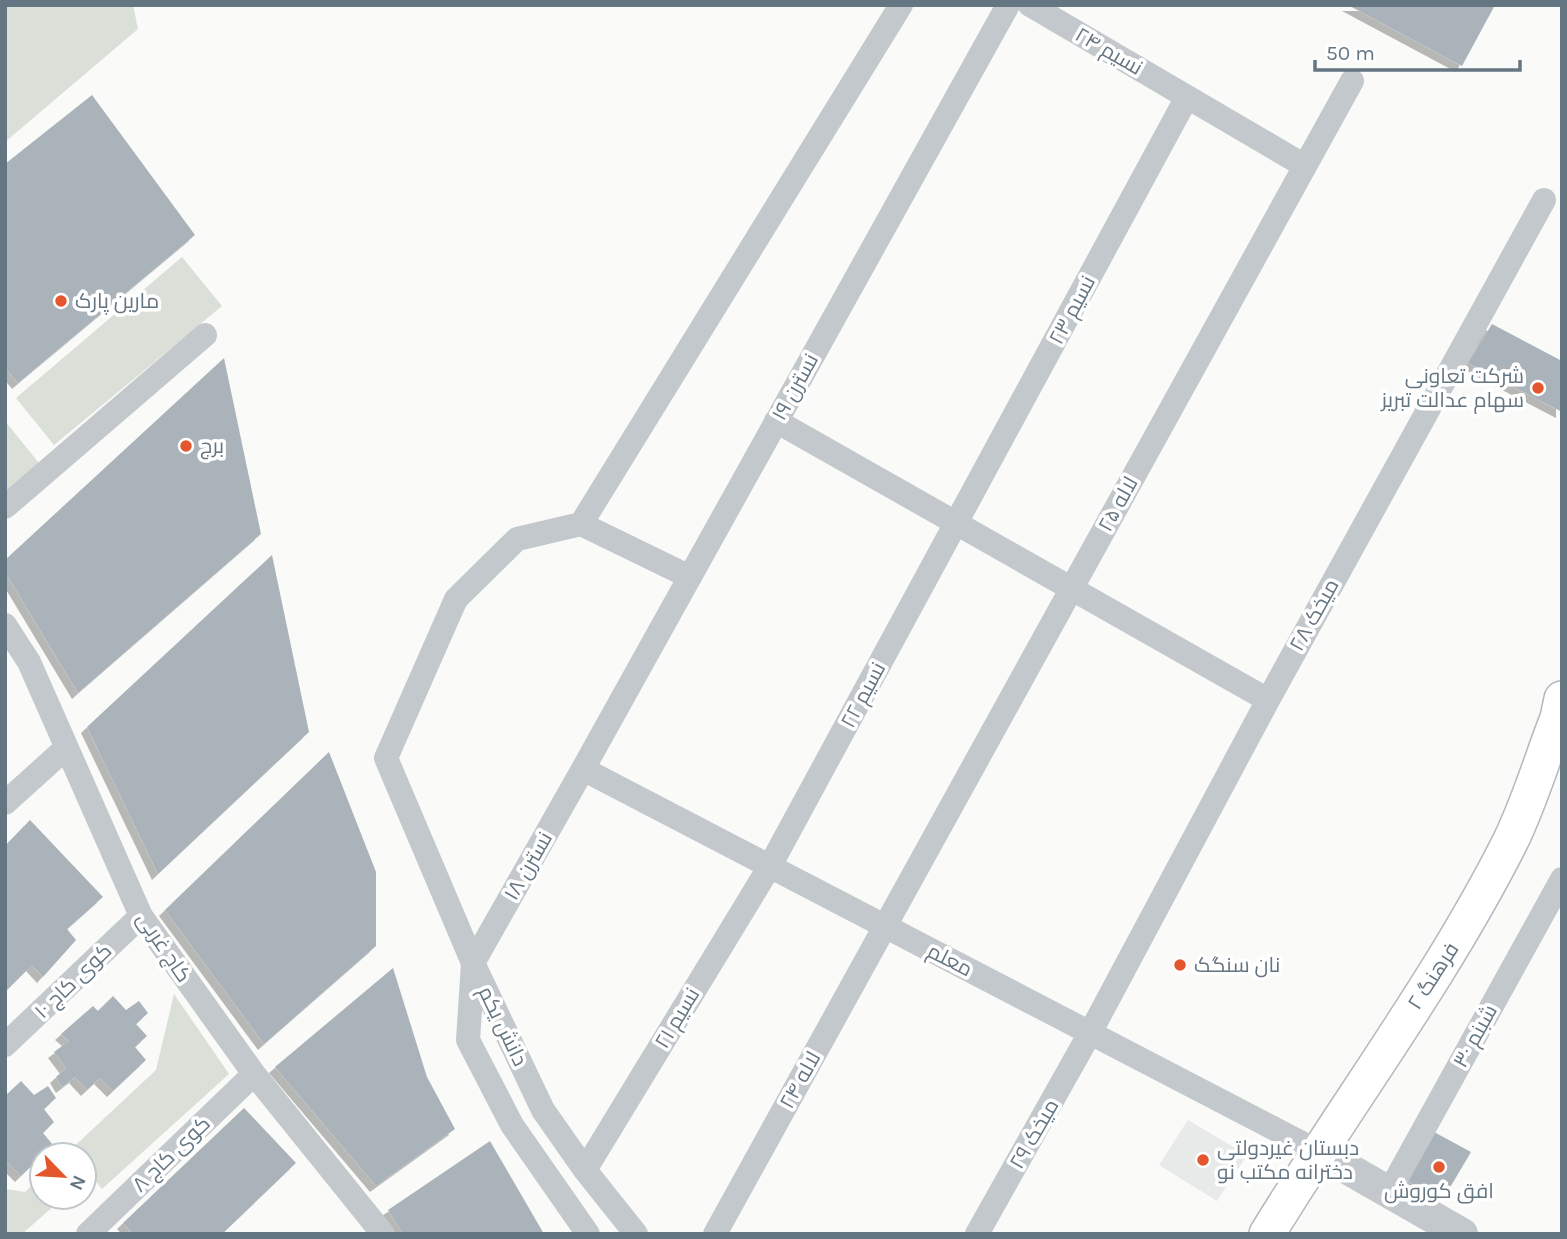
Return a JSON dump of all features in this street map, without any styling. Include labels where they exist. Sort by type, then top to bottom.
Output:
[{"type":"main road","name":"فرهنگ ۲","points":[[1267,1234],[1317,1152],[1450,951],[1511,840],[1558,718],[1562,699]]},
{"type":"street","points":[[581,524],[901,5]]},
{"type":"street","name":"نسترن ۱۹","points":[[583,769],[1007,5]]},
{"type":"street","name":"نسیم ۲۴","points":[[1030,5],[1305,166]]},
{"type":"street","name":"لاله ۲۵","points":[[885,926],[1352,81]]},
{"type":"street","name":"نسیم ۲۳","points":[[956,523],[1187,97]]},
{"type":"street","name":"میخک ۲۸","points":[[1090,1033],[1268,700],[1544,200]]},
{"type":"street","points":[[5,507],[205,335]]},
{"type":"street","points":[[776,421],[1268,700]]},
{"type":"street","name":"نسیم ۲۲","points":[[770,866],[956,523]]},
{"type":"street","points":[[473,964],[386,758],[456,599],[517,539],[581,524],[690,576]]},
{"type":"street","name":"کاج غربی","points":[[5,625],[29,662],[141,916],[254,1074],[371,1230]]},
{"type":"street","points":[[5,803],[66,748]]},
{"type":"street","name":"معلم","points":[[583,769],[1317,1152]]},
{"type":"street","name":"نسترن ۱۸","points":[[473,964],[583,769]]},
{"type":"street","name":"نسیم ۲۱","points":[[584,1170],[770,866]]},
{"type":"street","name":"شبنم ۳۰","points":[[1389,1192],[1562,879]]},
{"type":"street","name":"کوی کاج ۱۰","points":[[5,1045],[141,916]]},
{"type":"street","name":"لاله ۲۴","points":[[715,1234],[885,926]]},
{"type":"street","name":"دانش یکم","points":[[473,964],[543,1110],[584,1170],[636,1234]]},
{"type":"street","name":"دانش یکم","points":[[473,964],[468,1040],[512,1125],[588,1234]]},
{"type":"street","name":"میخک ۲۹","points":[[977,1234],[1090,1033]]},
{"type":"street","name":"کوی کاج ۸","points":[[88,1234],[254,1074]]},
{"type":"street","points":[[1317,1152],[1462,1234]]},
{"type":"shaded area","points":[[5,5],[133,5],[138,29],[5,142]]},
{"type":"shaded area","points":[[182,257],[222,306],[54,445],[16,398]]},
{"type":"shaded area","points":[[5,421],[39,463],[5,491]]},
{"type":"shaded area","points":[[174,994],[229,1074],[102,1189],[98,1184],[98,1141],[80,1141],[156,1070]]},
{"type":"shaded area","name":"دبستان غیردولتی دخترانه مکتب نو","points":[[1188,1120],[1247,1155],[1217,1201],[1159,1165]]},
{"type":"shaded area","points":[[5,1189],[25,1192],[28,1189],[28,1211],[48,1211],[22,1234],[5,1234]]},
{"type":"building","points":[[1348,5],[1495,5],[1462,66]]},
{"type":"building","name":"مارین پارک","points":[[92,95],[195,235],[18,383],[5,367],[5,164]]},
{"type":"building","name":"شرکت تعاونی سهام عدالت تبریز","points":[[1492,324],[1562,361],[1562,412],[1468,363]]},
{"type":"building","name":"برج","points":[[224,358],[261,534],[78,693],[5,572],[5,560]]},
{"type":"building","points":[[272,555],[309,732],[158,874],[87,727]]},
{"type":"building","points":[[329,752],[376,872],[376,946],[264,1044],[165,910]]},
{"type":"building","points":[[30,820],[103,897],[67,929],[76,940],[43,977],[32,965],[5,992],[5,846]]},
{"type":"building","points":[[393,968],[427,1077],[455,1129],[376,1186],[275,1067]]},
{"type":"building","points":[[113,996],[126,1010],[139,1001],[148,1013],[136,1024],[147,1036],[135,1047],[146,1060],[113,1091],[100,1078],[87,1090],[75,1077],[62,1087],[56,1077],[66,1068],[54,1052],[69,1041],[61,1034],[93,1006],[98,1011]]},
{"type":"building","points":[[21,1081],[34,1095],[48,1086],[56,1098],[44,1109],[54,1122],[43,1133],[50,1141],[28,1141],[28,1169],[21,1176],[8,1163],[5,1165],[5,1096]]},
{"type":"building","points":[[244,1108],[296,1163],[222,1234],[133,1234],[123,1223]]},
{"type":"building","name":"افق کوروش","points":[[1434,1132],[1471,1152],[1442,1201],[1407,1181]]},
{"type":"building","points":[[490,1141],[544,1234],[403,1234],[388,1210]]},
{"type":"place","name":"مارین پارک","points":[[61,301]]},
{"type":"place","name":"شرکت تعاونی سهام عدالت تبریز","points":[[1538,388]]},
{"type":"place","name":"برج","points":[[186,446]]},
{"type":"place","name":"نان سنگک","points":[[1180,965]]},
{"type":"place","name":"دبستان غیردولتی دخترانه مکتب نو","points":[[1203,1160]]},
{"type":"place","name":"افق کوروش","points":[[1439,1167]]}]
